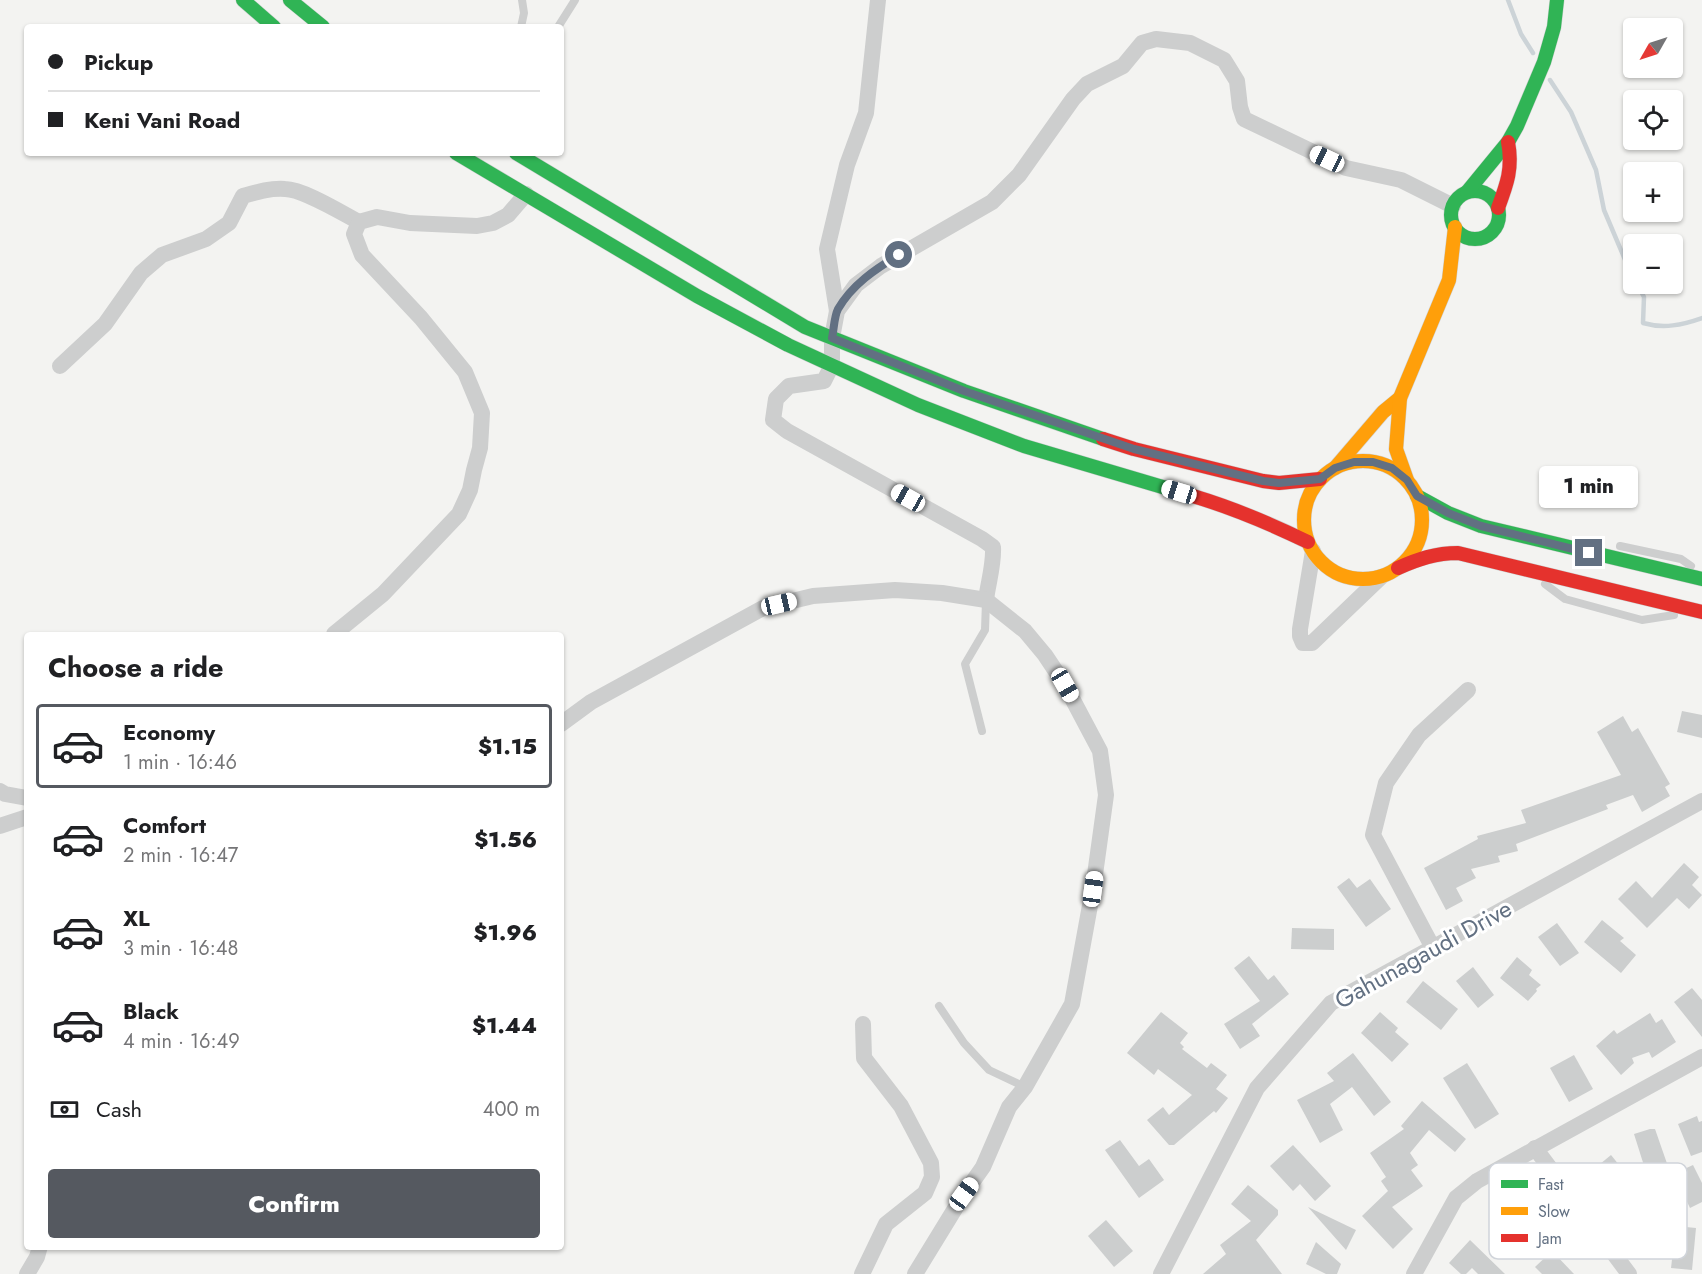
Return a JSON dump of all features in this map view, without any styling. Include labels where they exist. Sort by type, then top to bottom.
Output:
[{"type":"main road","points":[[243,0],[271,24]]},
{"type":"main road","points":[[290,0],[319,24]]},
{"type":"main road","points":[[1467,192],[1508,142],[1517,126],[1544,62],[1554,27],[1557,0]]},
{"type":"main road","points":[[1472,254],[1484,237],[1493,230],[1498,220],[1498,208],[1511,173],[1508,142]]},
{"type":"main road","points":[[461,156],[697,296],[788,345],[918,405],[1024,446],[1223,505],[1272,525],[1310,546]]},
{"type":"main road","points":[[521,156],[795,321],[832,338],[964,391],[1134,449],[1263,481],[1279,483],[1320,479]]},
{"type":"main road","points":[[1398,568],[1412,553],[1420,535],[1422,515],[1417,496],[1407,480],[1396,449],[1400,398],[1449,280],[1455,227],[1451,213],[1461,195],[1475,191],[1483,192],[1495,201],[1498,208]]},
{"type":"main road","points":[[1455,227],[1467,237],[1484,237]]},
{"type":"main road","points":[[1449,280],[1462,266]]},
{"type":"main road","points":[[1400,398],[1383,411],[1335,468],[1320,479],[1310,493],[1305,509],[1304,526],[1310,546],[1323,563],[1335,572],[1350,578],[1381,577],[1429,555],[1442,552],[1458,553],[1702,611]]},
{"type":"main road","points":[[1335,468],[1354,462],[1373,462],[1392,468],[1407,480]]},
{"type":"main road","points":[[1417,496],[1448,513],[1481,526],[1702,577]]},
{"type":"street","points":[[878,0],[866,113],[847,165],[827,249],[837,311],[832,338],[832,365],[824,381],[789,386],[776,399],[773,420],[787,431],[993,547],[994,559],[986,600]]},
{"type":"street","points":[[837,311],[856,285],[881,266],[992,202],[1019,175],[1073,99],[1087,84],[1123,66],[1142,43],[1156,39],[1190,43],[1224,60],[1237,81],[1244,119],[1346,168],[1401,180],[1453,206]]},
{"type":"street","points":[[60,366],[105,324],[141,273],[162,255],[206,239],[229,223],[243,196],[265,190],[288,189],[319,200],[359,222],[377,217],[410,222],[477,226],[493,224],[507,215],[526,194]]},
{"type":"street","points":[[336,632],[383,594],[459,514],[470,490],[480,448],[482,413],[465,372],[422,318],[362,255],[354,234],[359,222]]},
{"type":"street","points":[[1310,546],[1300,629],[1303,643],[1312,644],[1381,577]]},
{"type":"street","points":[[564,722],[591,702],[763,608],[813,596],[895,590],[942,593],[986,600],[1025,631],[1065,685],[1100,751],[1106,795],[1093,889],[1072,1004],[1025,1087],[1009,1107],[983,1167],[915,1274]]},
{"type":"street","points":[[1433,948],[1373,835],[1386,783],[1419,735],[1468,690]]},
{"type":"street","points":[[0,791],[24,797]]},
{"type":"street","name":"Gahunagaudi Drive","points":[[1161,1274],[1257,1088],[1331,1003],[1702,801]]},
{"type":"street","points":[[0,826],[24,818]]},
{"type":"street","points":[[862,1274],[885,1224],[925,1193],[932,1177],[931,1163],[901,1106],[864,1058],[863,1024]]},
{"type":"street","points":[[1509,1163],[1702,1057]]},
{"type":"street","points":[[1535,1148],[1546,1163]]},
{"type":"street","points":[[1414,1274],[1456,1198],[1489,1174]]},
{"type":"street","points":[[27,1274],[39,1250]]},
{"type":"street","points":[[1618,1259],[1629,1274]]},
{"type":"lane","points":[[522,0],[524,13],[522,24]]},
{"type":"lane","points":[[560,24],[575,0]]},
{"type":"lane","points":[[1526,569],[1564,599],[1642,620],[1702,611]]},
{"type":"lane","points":[[982,731],[965,664],[985,630],[986,600]]},
{"type":"lane","points":[[939,1006],[964,1043],[989,1070],[1025,1087]]},
{"type":"building","points":[[1682,711],[1702,715],[1702,738],[1677,732]]},
{"type":"building","points":[[1623,716],[1632,732],[1638,728],[1670,784],[1665,787],[1670,796],[1642,812],[1633,795],[1606,805],[1608,809],[1516,844],[1518,851],[1498,856],[1500,862],[1471,869],[1476,878],[1456,888],[1463,901],[1446,910],[1424,868],[1478,839],[1477,836],[1526,823],[1521,810],[1621,775],[1597,732]]},
{"type":"building","points":[[1684,863],[1699,877],[1692,885],[1702,895],[1689,909],[1677,898],[1647,928],[1618,899],[1636,881],[1652,898]]},
{"type":"building","points":[[1349,878],[1357,888],[1370,879],[1391,909],[1366,927],[1337,887]]},
{"type":"building","points":[[1602,920],[1624,938],[1620,941],[1636,955],[1621,973],[1584,942]]},
{"type":"building","points":[[1557,923],[1579,953],[1560,966],[1538,937]]},
{"type":"building","points":[[1292,928],[1334,929],[1334,950],[1291,949]]},
{"type":"building","points":[[1249,956],[1268,980],[1274,975],[1289,994],[1252,1024],[1260,1036],[1240,1049],[1224,1024],[1260,1001],[1234,968]]},
{"type":"building","points":[[1517,957],[1532,970],[1529,975],[1541,985],[1528,1001],[1500,978]]},
{"type":"building","points":[[1473,967],[1494,995],[1478,1008],[1456,981]]},
{"type":"building","points":[[1423,981],[1458,1009],[1441,1030],[1406,1002]]},
{"type":"building","points":[[1692,988],[1702,1000],[1702,1037],[1674,1002]]},
{"type":"building","points":[[1161,1012],[1188,1033],[1180,1043],[1184,1047],[1182,1049],[1207,1068],[1211,1063],[1227,1075],[1216,1089],[1228,1098],[1216,1113],[1214,1111],[1174,1145],[1169,1145],[1147,1120],[1163,1107],[1169,1115],[1192,1095],[1158,1069],[1154,1075],[1127,1053]]},
{"type":"building","points":[[1380,1012],[1398,1028],[1395,1032],[1409,1044],[1392,1062],[1361,1033]]},
{"type":"building","points":[[1650,1013],[1656,1023],[1662,1019],[1676,1042],[1652,1058],[1649,1052],[1632,1058],[1634,1063],[1621,1075],[1596,1046],[1614,1030],[1617,1034]]},
{"type":"building","points":[[1353,1053],[1391,1102],[1374,1116],[1352,1087],[1330,1104],[1343,1130],[1320,1143],[1297,1100],[1334,1081],[1327,1073]]},
{"type":"building","points":[[1574,1055],[1593,1089],[1569,1102],[1550,1068]]},
{"type":"building","points":[[1467,1063],[1499,1114],[1475,1129],[1443,1078]]},
{"type":"building","points":[[1422,1101],[1466,1139],[1455,1152],[1429,1130],[1410,1153],[1418,1165],[1411,1170],[1423,1186],[1392,1207],[1413,1229],[1393,1249],[1362,1216],[1388,1191],[1381,1181],[1386,1177],[1370,1153],[1404,1129],[1401,1126]]},
{"type":"building","points":[[1697,1116],[1699,1122],[1702,1121],[1702,1152],[1691,1156],[1678,1124]]},
{"type":"building","points":[[1655,1129],[1667,1163],[1643,1163],[1634,1134]]},
{"type":"building","points":[[1120,1140],[1139,1166],[1149,1159],[1164,1180],[1139,1198],[1105,1150]]},
{"type":"building","points":[[1293,1145],[1331,1186],[1315,1201],[1300,1184],[1293,1191],[1270,1166]]},
{"type":"building","points":[[1611,1155],[1617,1163],[1601,1163]]},
{"type":"building","points":[[1693,1165],[1702,1183],[1702,1202],[1690,1208],[1687,1202],[1687,1168]]},
{"type":"building","points":[[1248,1185],[1278,1210],[1278,1215],[1256,1240],[1282,1274],[1203,1274],[1226,1254],[1220,1245],[1251,1221],[1231,1204]]},
{"type":"building","points":[[1308,1207],[1356,1230],[1346,1250]]},
{"type":"building","points":[[1106,1220],[1133,1251],[1114,1267],[1088,1236]]},
{"type":"building","points":[[1687,1227],[1696,1228],[1692,1270],[1671,1268],[1672,1259],[1687,1259]]},
{"type":"building","points":[[1470,1240],[1505,1274],[1478,1274],[1472,1268],[1466,1274],[1461,1274],[1449,1263]]},
{"type":"building","points":[[1316,1242],[1341,1264],[1337,1274],[1326,1274],[1306,1264]]},
{"type":"building","points":[[1544,1259],[1560,1259],[1574,1274],[1542,1274],[1535,1267]]},
{"type":"waterway","points":[[1508,0],[1521,34],[1533,53]]},
{"type":"waterway","points":[[1550,80],[1571,112],[1596,170],[1604,210],[1623,255]]},
{"type":"waterway","points":[[1642,294],[1643,323],[1658,326],[1673,325],[1702,318]]},
{"type":"traffic: fast","points":[[243,0],[271,24]]},
{"type":"traffic: fast","points":[[290,0],[319,24]]},
{"type":"traffic: fast","points":[[1467,192],[1508,142],[1517,126],[1544,62],[1554,27],[1557,0]]},
{"type":"traffic: fast","points":[[461,156],[697,296],[788,345],[918,405],[1024,446],[1193,496]]},
{"type":"traffic: fast","points":[[521,156],[805,327],[964,391],[1103,439]]},
{"type":"traffic: fast","points":[[1475,191],[1492,198],[1499,215],[1492,232],[1475,239],[1458,232],[1451,215],[1458,198],[1475,191]]},
{"type":"traffic: fast","points":[[1417,496],[1448,513],[1481,526],[1702,579]]},
{"type":"traffic: slow","points":[[1407,480],[1396,449],[1400,398],[1449,280],[1455,227]]},
{"type":"traffic: slow","points":[[1335,468],[1383,412],[1400,398]]},
{"type":"traffic: slow","points":[[1363,461],[1385,466],[1405,478],[1417,498],[1422,520],[1417,542],[1405,562],[1385,574],[1363,579],[1341,574],[1321,562],[1309,542],[1304,520],[1309,498],[1321,478],[1341,466],[1363,461]]},
{"type":"traffic: jam","points":[[1498,208],[1508,176],[1510,160],[1508,142]]},
{"type":"traffic: jam","points":[[1103,439],[1134,449],[1263,481],[1279,483],[1320,479]]},
{"type":"traffic: jam","points":[[1193,496],[1252,517],[1308,542]]},
{"type":"traffic: jam","points":[[1398,568],[1427,557],[1458,553],[1702,612]]},
{"type":"route","points":[[899,255],[856,285],[837,311],[832,338],[964,391],[1134,449],[1263,481],[1279,483],[1320,479],[1335,468],[1354,462],[1373,462],[1392,468],[1407,480],[1417,496],[1448,513],[1512,535],[1589,553]]}]
